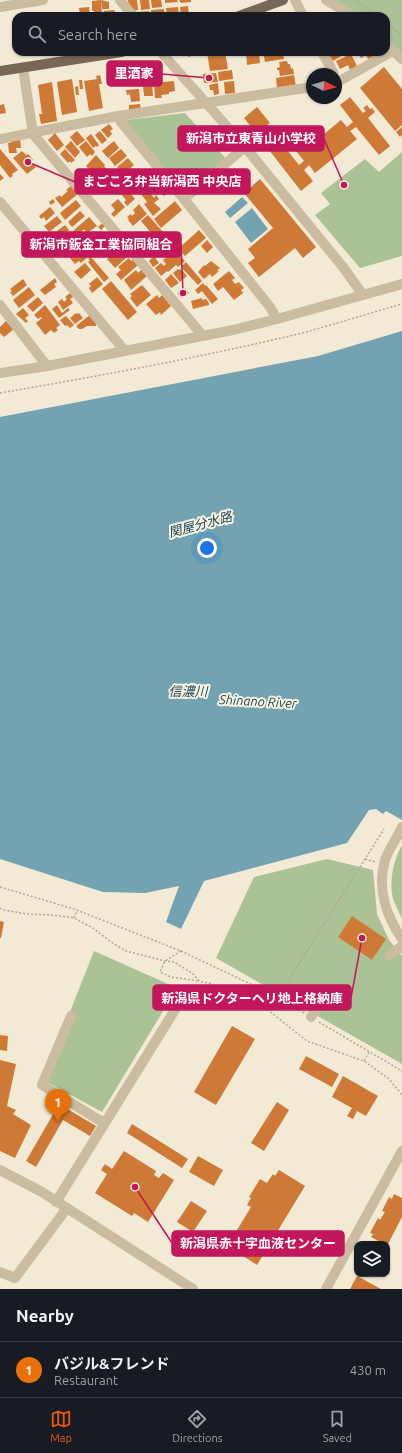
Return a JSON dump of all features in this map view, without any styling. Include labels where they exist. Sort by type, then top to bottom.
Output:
[{"type":"main road","points":[[250,12],[283,0]]},
{"type":"main road","points":[[0,72],[97,56]]},
{"type":"street","points":[[0,7],[43,0]]},
{"type":"street","points":[[120,0],[130,12]]},
{"type":"street","points":[[295,0],[301,12]]},
{"type":"street","points":[[326,0],[346,12]]},
{"type":"street","points":[[390,48],[402,59]]},
{"type":"street","points":[[165,56],[246,147],[343,266],[363,295]]},
{"type":"street","points":[[324,56],[330,68]]},
{"type":"street","points":[[342,75],[374,56]]},
{"type":"street","points":[[23,68],[33,134],[112,226],[203,336]]},
{"type":"street","points":[[0,139],[33,134],[118,116],[306,88]]},
{"type":"street","points":[[118,116],[121,122],[184,199],[270,308],[277,319]]},
{"type":"street","points":[[184,199],[246,147]]},
{"type":"street","points":[[0,202],[125,351]]},
{"type":"street","points":[[0,373],[47,366],[203,336],[277,319],[402,284]]},
{"type":"street","points":[[0,305],[47,366]]},
{"type":"street","points":[[402,827],[386,859],[382,886],[383,898],[390,919],[402,939]]},
{"type":"street","points":[[390,955],[402,946]]},
{"type":"street","points":[[56,1202],[104,1122],[186,992]]},
{"type":"street","points":[[312,1017],[320,1004]]},
{"type":"street","points":[[71,1016],[42,1085],[104,1122]]},
{"type":"street","points":[[326,1289],[402,1151]]},
{"type":"street","points":[[0,1170],[36,1189],[193,1289]]},
{"type":"street","points":[[0,1272],[15,1278],[66,1208]]},
{"type":"path","points":[[356,0],[372,12]]},
{"type":"path","points":[[390,26],[402,35]]},
{"type":"path","points":[[0,393],[211,354],[296,334],[402,304]]},
{"type":"path","points":[[278,998],[384,829]]},
{"type":"path","points":[[0,887],[78,910],[181,951],[278,998],[402,1072]]},
{"type":"path","points":[[0,908],[27,914],[74,918],[93,928],[126,951],[164,961],[174,962],[192,973],[199,981]]},
{"type":"path","points":[[74,918],[78,910]]},
{"type":"path","points":[[181,951],[164,961],[160,972],[171,977],[212,984],[252,1001],[268,1010],[307,1041],[364,1061],[389,1079],[402,1096]]},
{"type":"path","points":[[252,1001],[259,988]]},
{"type":"path","points":[[364,1061],[369,1051]]},
{"type":"green space","points":[[332,0],[402,0],[402,56],[390,44],[390,12],[350,12]]},
{"type":"green space","points":[[185,113],[227,160],[186,195],[125,125],[126,120]]},
{"type":"green space","points":[[402,152],[402,256],[360,268],[315,215],[330,204],[321,193],[365,159],[379,172]]},
{"type":"green space","points":[[402,845],[402,919],[393,899],[391,885],[394,864]]},
{"type":"green space","points":[[327,859],[373,870],[377,914],[389,940],[402,956],[402,1064],[216,958],[254,877]]},
{"type":"green space","points":[[94,951],[177,988],[102,1112],[43,1080]]},
{"type":"water","points":[[242,197],[248,203],[230,218],[225,212]]},
{"type":"water","points":[[252,208],[268,229],[251,243],[235,222]]},
{"type":"water","name":"信濃川","points":[[402,331],[402,820],[386,811],[383,814],[376,809],[369,810],[347,843],[204,881],[181,929],[166,922],[179,886],[145,893],[103,892],[0,859],[0,417],[318,356]]},
{"type":"building","points":[[101,0],[109,2],[109,9],[102,9]]},
{"type":"building","points":[[101,0],[102,12],[92,11],[92,1]]},
{"type":"building","points":[[128,0],[137,0],[138,10],[132,11],[129,8]]},
{"type":"building","points":[[140,0],[149,0],[150,9],[141,10]]},
{"type":"building","points":[[151,0],[161,0],[162,7],[152,8]]},
{"type":"building","points":[[165,0],[177,0],[178,2],[165,3]]},
{"type":"building","points":[[179,0],[191,0],[191,2],[181,3]]},
{"type":"building","points":[[188,6],[189,12],[181,12],[180,7]]},
{"type":"building","points":[[89,7],[90,12],[80,12],[79,8]]},
{"type":"building","points":[[178,7],[179,12],[166,12],[166,8]]},
{"type":"building","points":[[164,9],[164,12],[151,12],[151,10]]},
{"type":"building","points":[[114,10],[115,12],[104,12]]},
{"type":"building","points":[[208,56],[226,56],[228,69],[210,71]]},
{"type":"building","points":[[246,56],[259,56],[260,63],[247,65]]},
{"type":"building","points":[[264,56],[284,56],[284,59],[265,62]]},
{"type":"building","points":[[330,56],[342,56],[333,61]]},
{"type":"building","points":[[347,56],[352,56],[357,66],[350,70],[348,65],[340,68],[336,61]]},
{"type":"building","points":[[366,56],[374,56],[368,59]]},
{"type":"building","points":[[287,61],[288,64],[290,64],[291,69],[293,68],[294,74],[280,76],[279,70],[277,70],[277,68],[280,67],[279,62]]},
{"type":"building","points":[[384,67],[402,89],[402,125],[395,131],[360,88]]},
{"type":"building","points":[[232,70],[233,79],[219,81],[218,72]]},
{"type":"building","points":[[216,73],[218,82],[204,83],[203,74]]},
{"type":"building","points":[[100,75],[102,84],[99,84],[103,108],[89,111],[84,81],[97,79],[96,76]]},
{"type":"building","points":[[294,75],[296,86],[277,88],[276,78]]},
{"type":"building","points":[[72,79],[77,112],[62,115],[57,82]]},
{"type":"building","points":[[79,80],[82,80],[83,89],[80,89]]},
{"type":"building","points":[[174,81],[175,91],[169,92],[169,94],[161,95],[162,98],[155,98],[154,83]]},
{"type":"building","points":[[234,81],[235,93],[225,94],[224,82]]},
{"type":"building","points":[[52,82],[57,121],[41,124],[39,114],[42,114],[38,85]]},
{"type":"building","points":[[218,83],[219,94],[214,95],[213,90],[210,90],[209,85]]},
{"type":"building","points":[[152,84],[153,96],[144,96],[143,85]]},
{"type":"building","points":[[78,86],[79,95],[76,95],[75,87]]},
{"type":"building","points":[[139,89],[140,101],[131,102],[130,94],[127,95],[126,90]]},
{"type":"building","points":[[350,97],[363,113],[366,111],[363,108],[367,105],[370,109],[372,108],[375,112],[368,118],[390,146],[379,155],[356,127],[350,131],[357,139],[315,173],[309,165],[304,170],[313,181],[301,191],[244,118],[257,107],[270,123],[267,125],[299,165],[304,161],[296,151],[322,130],[324,134],[341,120],[347,127],[353,122],[340,105]]},
{"type":"building","points":[[4,104],[6,113],[0,114],[0,105]]},
{"type":"building","points":[[140,104],[141,109],[129,111],[129,105]]},
{"type":"building","points":[[109,124],[113,129],[110,131],[112,134],[108,138],[101,130]]},
{"type":"building","points":[[402,127],[402,135],[400,137],[396,132]]},
{"type":"building","points":[[77,131],[85,140],[77,146],[70,137]]},
{"type":"building","points":[[100,131],[107,140],[102,144],[95,135]]},
{"type":"building","points":[[55,133],[64,145],[57,151],[48,140]]},
{"type":"building","points":[[91,134],[99,145],[97,147],[96,146],[93,148],[86,138]]},
{"type":"building","points":[[20,139],[21,148],[16,148],[17,153],[9,153],[8,143],[11,143],[10,140]]},
{"type":"building","points":[[71,141],[80,152],[75,158],[65,147]]},
{"type":"building","points":[[86,141],[95,152],[92,156],[90,154],[87,157],[79,147]]},
{"type":"building","points":[[114,141],[119,148],[108,158],[102,151]]},
{"type":"building","points":[[0,149],[18,170],[12,174],[13,176],[10,178],[0,165]]},
{"type":"building","points":[[65,149],[75,160],[71,163],[70,161],[68,163],[60,154]]},
{"type":"building","points":[[121,149],[127,156],[115,166],[109,158]]},
{"type":"building","points":[[22,151],[26,155],[28,154],[36,167],[27,174],[13,158]]},
{"type":"building","points":[[96,155],[108,170],[101,176],[98,176],[95,172],[93,174],[86,166]]},
{"type":"building","points":[[128,158],[134,165],[123,174],[117,167]]},
{"type":"building","points":[[0,174],[4,178],[0,181]]},
{"type":"building","points":[[260,179],[316,247],[303,258],[295,248],[259,277],[248,263],[255,258],[248,249],[273,228],[244,193]]},
{"type":"building","points":[[72,185],[79,193],[62,207],[55,198],[60,195],[61,197]]},
{"type":"building","points":[[125,187],[135,199],[127,206],[124,202],[126,200],[121,194],[120,195],[118,193]]},
{"type":"building","points":[[163,187],[168,192],[164,196],[159,191]]},
{"type":"building","points":[[147,189],[154,198],[156,195],[159,199],[154,203],[161,209],[153,216],[144,204],[147,202],[141,194]]},
{"type":"building","points":[[53,199],[55,202],[51,205],[49,202]]},
{"type":"building","points":[[118,199],[125,207],[114,217],[111,214],[115,210],[111,205]]},
{"type":"building","points":[[76,200],[81,206],[65,220],[60,213]]},
{"type":"building","points":[[175,201],[182,210],[161,228],[154,219]]},
{"type":"building","points":[[139,204],[147,214],[133,226],[127,217],[131,214],[132,216],[135,213],[133,210]]},
{"type":"building","points":[[50,207],[55,213],[46,221],[44,217],[41,219],[39,216]]},
{"type":"building","points":[[80,211],[85,216],[72,227],[68,222]]},
{"type":"building","points":[[148,215],[163,232],[145,248],[139,241],[145,236],[147,238],[152,234],[141,221]]},
{"type":"building","points":[[57,216],[62,222],[49,232],[44,226]]},
{"type":"building","points":[[89,217],[97,226],[87,233],[84,229],[77,236],[73,231]]},
{"type":"building","points":[[103,223],[105,226],[101,230],[98,227]]},
{"type":"building","points":[[65,225],[69,230],[59,239],[54,233]]},
{"type":"building","points":[[199,230],[206,238],[185,256],[178,249]]},
{"type":"building","points":[[207,240],[213,247],[207,253],[201,246]]},
{"type":"building","points":[[111,241],[115,245],[113,247],[114,248],[103,258],[99,253]]},
{"type":"building","points":[[120,245],[129,255],[115,268],[107,259],[118,250],[116,249]]},
{"type":"building","points":[[83,249],[90,255],[81,263],[79,261],[75,264],[70,258]]},
{"type":"building","points":[[175,250],[185,261],[178,267],[176,265],[161,276],[155,268],[161,263],[164,266],[166,264],[163,260]]},
{"type":"building","points":[[154,256],[159,263],[153,267],[149,261]]},
{"type":"building","points":[[91,257],[109,278],[104,282],[88,262],[90,261],[88,259]]},
{"type":"building","points":[[129,258],[131,261],[134,258],[139,264],[121,280],[116,274],[121,270],[118,267]]},
{"type":"building","points":[[211,261],[220,268],[217,270],[219,271],[212,277],[210,274],[204,279],[198,272],[204,265],[205,266]]},
{"type":"building","points":[[186,262],[202,281],[198,285],[181,267]]},
{"type":"building","points":[[85,263],[91,270],[81,279],[74,272]]},
{"type":"building","points":[[142,269],[147,276],[131,290],[124,280],[136,270],[138,273]]},
{"type":"building","points":[[178,269],[181,269],[187,276],[180,282],[173,273]]},
{"type":"building","points":[[229,271],[235,278],[232,280],[235,284],[239,282],[244,288],[241,290],[243,293],[234,300],[223,287],[218,291],[213,284]]},
{"type":"building","points":[[171,274],[179,283],[171,288],[165,280]]},
{"type":"building","points":[[97,277],[103,284],[92,293],[89,288],[91,286],[89,284]]},
{"type":"building","points":[[55,278],[57,282],[54,284],[56,287],[45,295],[40,290]]},
{"type":"building","points":[[23,279],[27,285],[13,296],[10,289]]},
{"type":"building","points":[[111,281],[137,312],[128,320],[102,289]]},
{"type":"building","points":[[203,283],[218,299],[212,304],[202,291],[198,294],[195,290]]},
{"type":"building","points":[[142,285],[151,295],[137,307],[130,298],[132,296],[130,294]]},
{"type":"building","points":[[29,287],[35,295],[19,308],[13,300]]},
{"type":"building","points":[[185,288],[189,293],[181,298],[177,293]]},
{"type":"building","points":[[70,293],[73,297],[70,299],[73,303],[63,310],[58,302],[62,299],[64,302],[67,299],[65,297]]},
{"type":"building","points":[[157,295],[159,298],[162,295],[171,306],[161,315],[160,312],[156,315],[146,304]]},
{"type":"building","points":[[38,297],[43,303],[33,312],[27,306]]},
{"type":"building","points":[[202,298],[202,300],[206,299],[209,305],[193,309],[191,301]]},
{"type":"building","points":[[45,305],[60,325],[56,328],[58,330],[54,333],[51,330],[45,335],[36,323],[42,318],[41,317],[38,319],[34,315]]},
{"type":"building","points":[[57,305],[62,313],[68,308],[70,310],[59,318],[52,309]]},
{"type":"building","points":[[23,308],[29,315],[25,318],[28,321],[26,323],[16,314]]},
{"type":"building","points":[[76,313],[79,313],[83,318],[75,324],[70,318]]},
{"type":"building","points":[[90,315],[96,322],[96,326],[87,326],[79,329],[76,326]]},
{"type":"building","points":[[66,316],[74,325],[70,328],[67,325],[65,326],[60,320]]},
{"type":"building","points":[[6,321],[14,329],[4,337],[0,333],[0,327]]},
{"type":"building","points":[[352,916],[386,939],[372,960],[338,937]]},
{"type":"building","points":[[0,921],[4,922],[1,938],[0,938]]},
{"type":"building","points":[[232,1026],[255,1039],[216,1105],[194,1092]]},
{"type":"building","points":[[0,1035],[8,1036],[7,1051],[0,1050]]},
{"type":"building","points":[[306,1056],[339,1074],[332,1087],[299,1069]]},
{"type":"building","points":[[0,1060],[16,1064],[7,1106],[16,1110],[13,1114],[31,1125],[15,1158],[0,1151]]},
{"type":"building","points":[[343,1076],[378,1096],[366,1116],[357,1111],[353,1119],[347,1116],[352,1108],[332,1097]]},
{"type":"building","points":[[277,1102],[289,1110],[264,1151],[251,1143]]},
{"type":"building","points":[[59,1104],[96,1126],[90,1136],[63,1120],[36,1167],[26,1161]]},
{"type":"building","points":[[132,1124],[188,1159],[182,1168],[127,1133]]},
{"type":"building","points":[[124,1151],[156,1171],[154,1175],[159,1178],[163,1173],[174,1180],[148,1222],[134,1213],[132,1216],[95,1193],[107,1174],[101,1170],[105,1164],[112,1169]]},
{"type":"building","points":[[198,1156],[223,1170],[214,1186],[189,1172]]},
{"type":"building","points":[[279,1170],[305,1186],[257,1265],[229,1247],[233,1241],[231,1240],[251,1207],[247,1205],[251,1198],[249,1197],[260,1179],[267,1183],[273,1174],[275,1176]]},
{"type":"building","points":[[394,1194],[402,1198],[402,1217],[390,1241],[378,1241],[371,1237],[373,1234],[370,1233],[378,1218],[380,1220],[385,1212],[382,1211],[389,1197],[392,1199]]},
{"type":"building","points":[[191,1201],[207,1211],[193,1232],[177,1222]]},
{"type":"building","points":[[356,1277],[359,1277],[381,1289],[350,1289]]},
{"type":"place","name":"里酒家","points":[[209,78]]},
{"type":"place","name":"まごころ弁当新潟西 中央店","points":[[28,162]]},
{"type":"place","name":"新潟市立東青山小学校","points":[[344,185]]},
{"type":"place","name":"新潟市鈑金工業協同組合","points":[[183,293]]},
{"type":"place","name":"新潟県ドクターヘリ地上格納庫","points":[[362,938]]},
{"type":"place","name":"バジル&フレンド","points":[[58,1122]]},
{"type":"place","name":"新潟県赤十字血液センター","points":[[135,1187]]},
{"type":"water label","name":"関屋分水路","points":[[200,524]]},
{"type":"water label","name":"Shinano River","points":[[258,701]]}]
